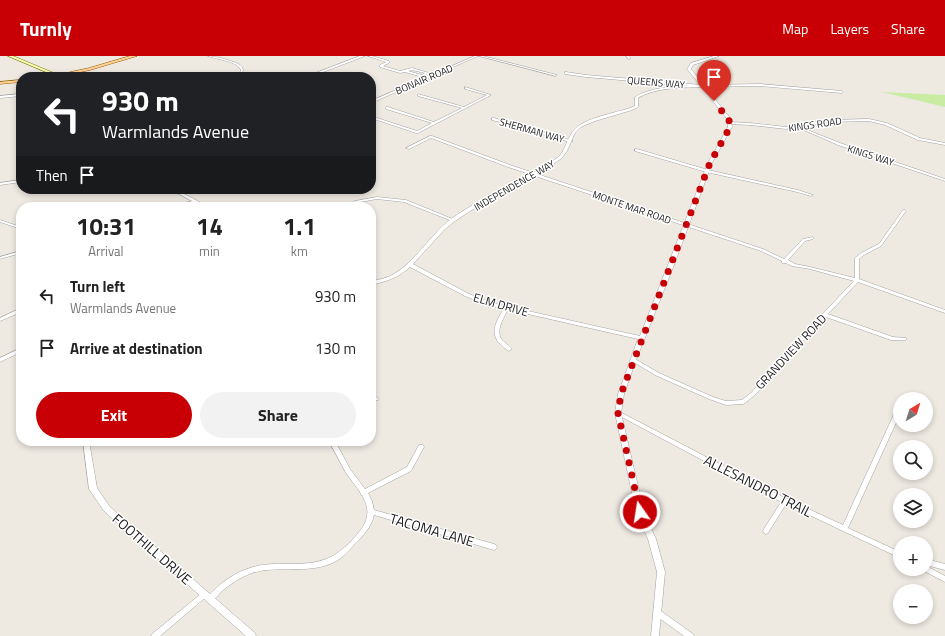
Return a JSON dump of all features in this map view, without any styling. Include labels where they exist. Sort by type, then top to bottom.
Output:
[{"type":"main road","points":[[10,56],[51,72]]},
{"type":"main road","points":[[77,72],[135,56]]},
{"type":"main road","points":[[0,83],[16,81]]},
{"type":"street","points":[[209,56],[238,64],[242,70],[241,72]]},
{"type":"street","points":[[320,72],[363,56]]},
{"type":"street","points":[[369,56],[388,62],[381,66],[400,72],[412,69],[428,73],[422,76],[405,71]]},
{"type":"street","name":"BONAIR ROAD","points":[[376,100],[477,56]]},
{"type":"street","points":[[480,56],[556,75]]},
{"type":"street","points":[[655,636],[661,572],[652,539],[640,512],[618,413],[621,394],[633,360],[706,171],[730,127],[729,120],[723,111],[689,70],[689,67],[692,64],[715,56]]},
{"type":"street","name":"QUEENS WAY","points":[[566,73],[702,86],[760,85],[842,92]]},
{"type":"street","name":"INDEPENDENCE WAY","points":[[411,265],[434,236],[453,220],[561,157],[566,151],[577,129],[585,124],[637,106],[636,98],[639,95],[669,89],[702,86]]},
{"type":"street","points":[[376,119],[417,132],[490,95],[466,88]]},
{"type":"street","points":[[0,97],[16,95]]},
{"type":"street","points":[[419,95],[464,108]]},
{"type":"street","points":[[387,108],[434,123]]},
{"type":"street","name":"SHERMAN WAY","points":[[492,119],[571,142]]},
{"type":"street","name":"KINGS ROAD","points":[[730,123],[777,128],[798,127],[830,121],[869,120],[886,124],[919,139],[945,144]]},
{"type":"street","name":"KINGS WAY","points":[[798,127],[839,144],[945,180]]},
{"type":"street","name":"MONTE MAR ROAD","points":[[408,148],[431,137],[762,250],[784,262],[857,280],[945,312]]},
{"type":"street","points":[[636,150],[706,171],[798,191],[811,196]]},
{"type":"street","points":[[0,184],[16,182]]},
{"type":"street","points":[[182,194],[195,201]]},
{"type":"street","points":[[355,202],[377,198],[405,201],[453,220]]},
{"type":"street","points":[[857,280],[857,259],[863,253],[877,248],[880,245],[904,211]]},
{"type":"street","points":[[0,221],[16,226]]},
{"type":"street","points":[[784,262],[804,240],[812,238]]},
{"type":"street","points":[[0,258],[16,253]]},
{"type":"street","points":[[376,282],[394,277],[411,265]]},
{"type":"street","name":"ELM DRIVE","points":[[411,265],[474,299],[506,308],[642,338]]},
{"type":"street","name":"GRANDVIEW ROAD","points":[[633,360],[657,374],[711,398],[726,403],[743,402],[754,393],[778,364],[857,280]]},
{"type":"street","points":[[506,308],[496,329],[496,333],[499,341],[509,349]]},
{"type":"street","points":[[0,320],[16,312]]},
{"type":"street","points":[[825,315],[893,339],[904,340]]},
{"type":"street","points":[[0,360],[16,352]]},
{"type":"street","name":"ALLESANDRO TRAIL","points":[[618,413],[785,501],[893,552]]},
{"type":"street","points":[[844,529],[893,423]]},
{"type":"street","name":"FOOTHILL DRIVE","points":[[87,446],[93,488],[106,509],[252,636]]},
{"type":"street","points":[[155,636],[207,597],[252,570],[267,567],[320,564],[336,558],[359,537],[370,519],[371,512],[367,498],[348,471],[335,446]]},
{"type":"street","points":[[363,492],[409,469],[421,447]]},
{"type":"street","points":[[766,531],[785,501]]},
{"type":"street","name":"TACOMA LANE","points":[[371,512],[494,548]]},
{"type":"street","points":[[933,564],[945,567]]},
{"type":"street","points":[[933,573],[945,579]]},
{"type":"street","points":[[658,613],[690,636]]},
{"type":"green space","points":[[882,92],[945,95],[945,107]]},
{"type":"route","points":[[640,512],[618,413],[621,394],[710,163],[730,127],[729,120],[714,101]]}]
